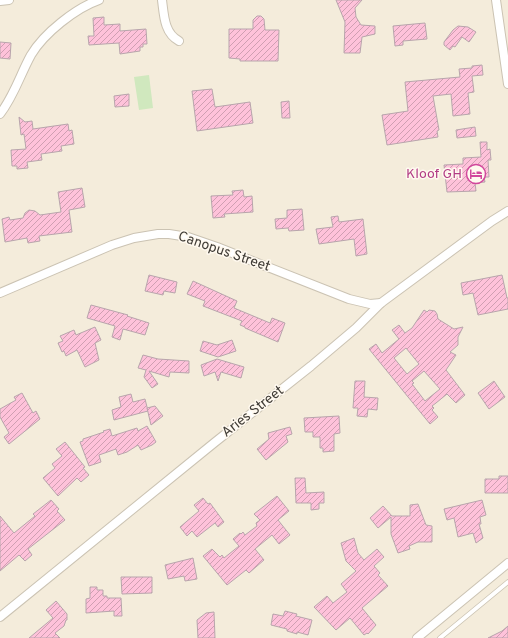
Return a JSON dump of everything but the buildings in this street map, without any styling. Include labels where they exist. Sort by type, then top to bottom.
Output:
[{"type":"street","points":[[0,1],[9,0]]},
{"type":"street","points":[[0,114],[15,90],[32,54],[39,45],[73,13],[100,0]]},
{"type":"street","points":[[162,0],[167,27],[171,35],[179,41]]},
{"type":"street","points":[[496,0],[508,84]]},
{"type":"street","name":"Aries Street","points":[[0,617],[311,366],[356,328],[381,303],[492,221],[508,211]]},
{"type":"street","name":"Canopus Street","points":[[0,293],[112,245],[134,238],[158,234],[169,234],[188,237],[217,247],[349,299],[370,304],[381,303]]},
{"type":"street","points":[[417,638],[508,563]]},
{"type":"lane","points":[[440,638],[508,582]]},
{"type":"green space","points":[[149,75],[153,108],[139,110],[134,77]]},
{"type":"place","name":"Kloof GH","points":[[476,174]]}]
